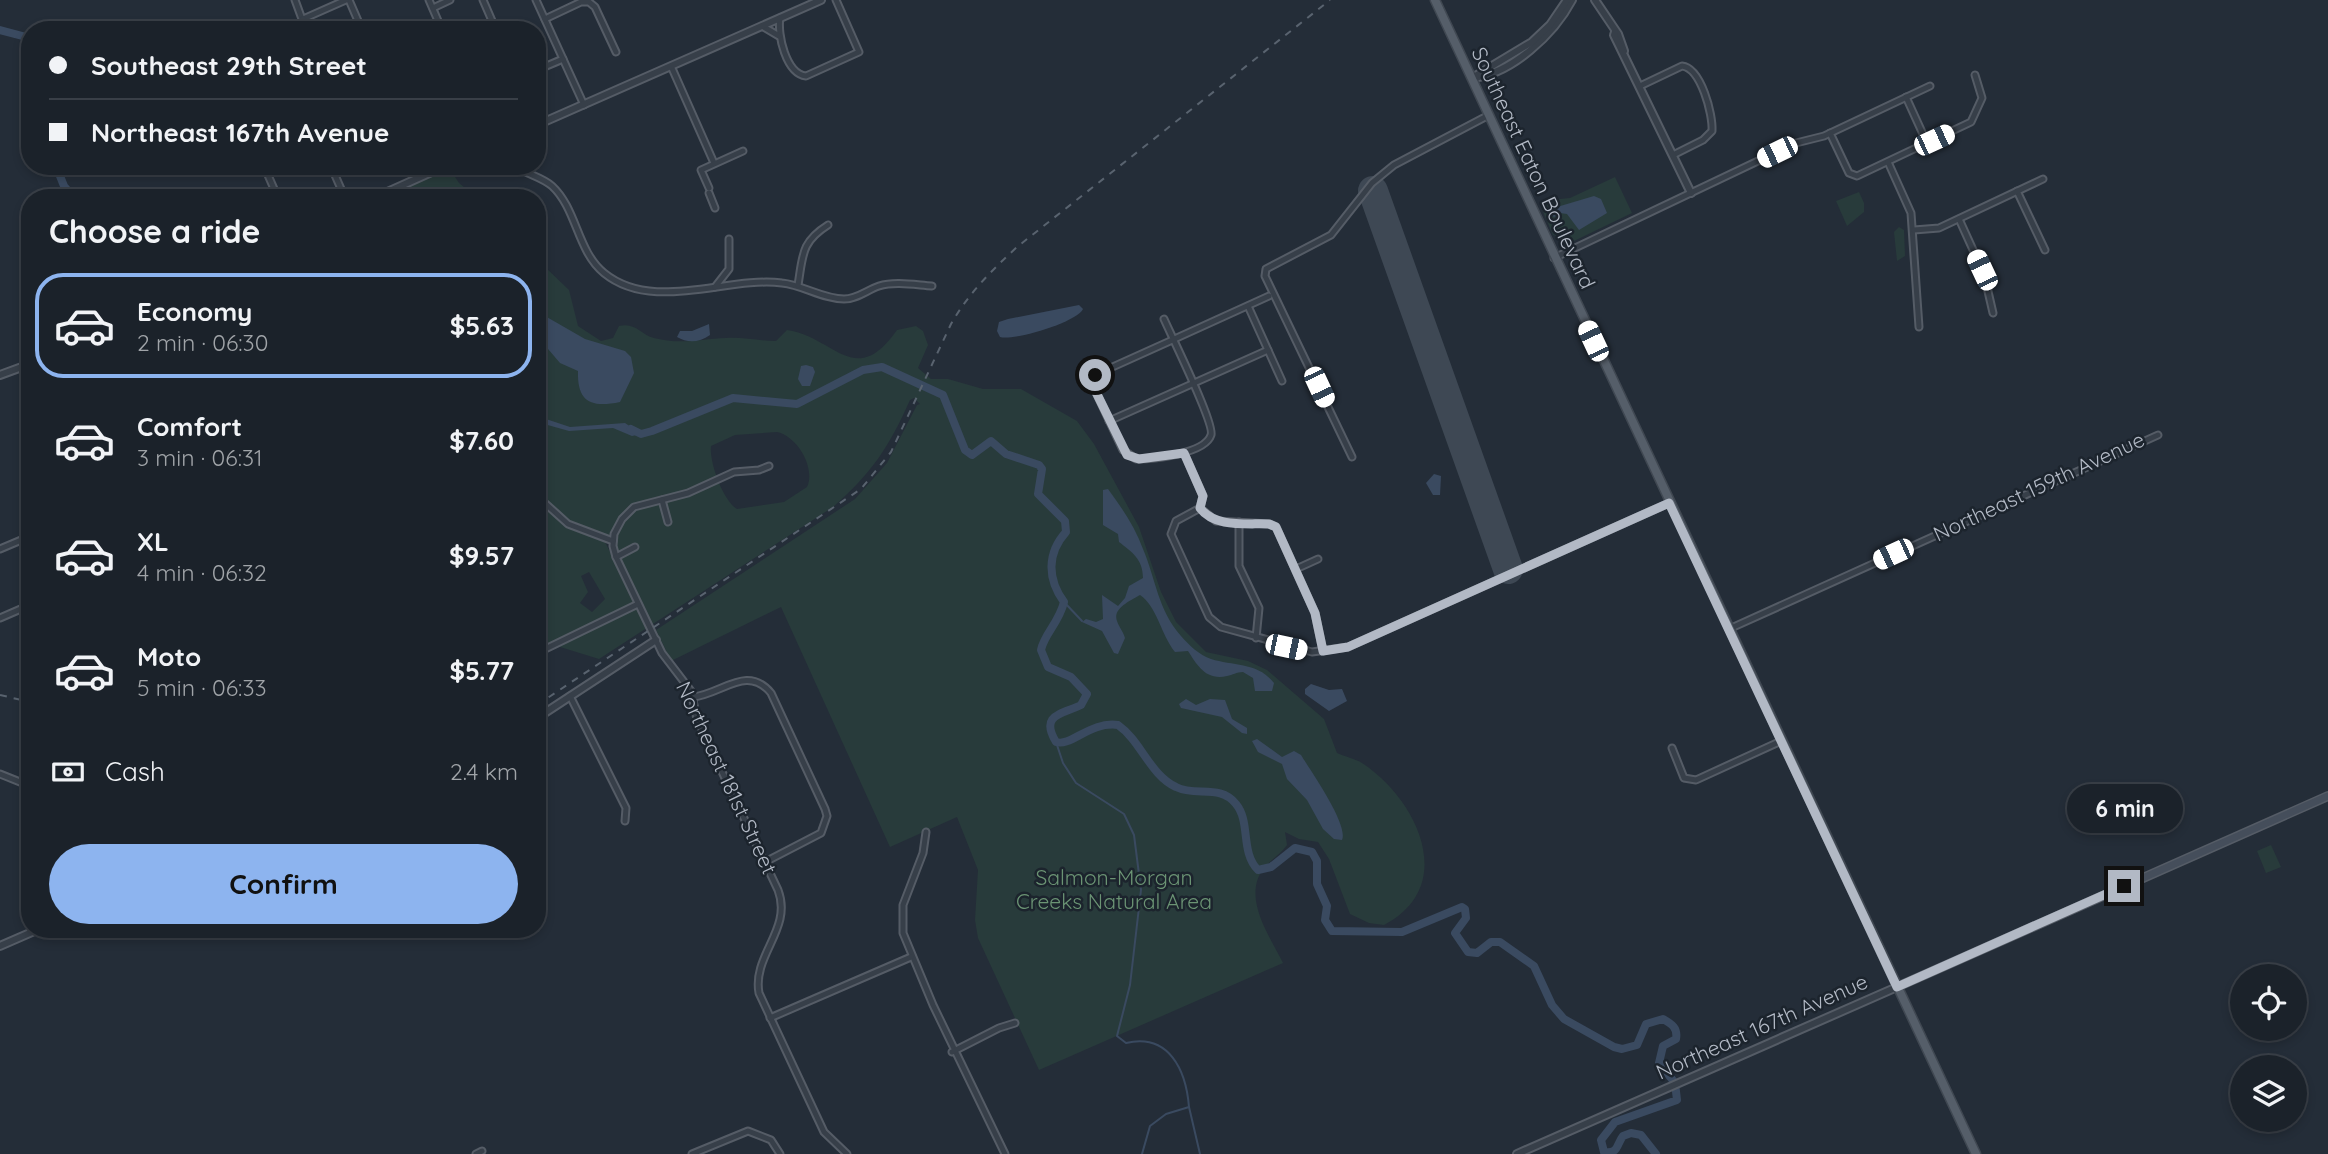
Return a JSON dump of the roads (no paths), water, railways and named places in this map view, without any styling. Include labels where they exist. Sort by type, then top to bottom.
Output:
[{"type":"main road","name":"Southeast Eaton Boulevard","points":[[1435,0],[1976,1154]]},
{"type":"main road","name":"Northeast 167th Avenue","points":[[1897,987],[2328,796]]},
{"type":"street","points":[[295,0],[303,19],[347,0],[358,21]]},
{"type":"street","points":[[429,0],[438,21]]},
{"type":"street","points":[[433,8],[450,0]]},
{"type":"street","points":[[483,0],[492,21]]},
{"type":"street","points":[[536,0],[545,19],[581,2],[589,2],[595,7],[616,52]]},
{"type":"street","points":[[546,121],[821,0]]},
{"type":"street","points":[[780,18],[779,36],[794,70],[800,75],[859,52],[836,0]]},
{"type":"street","points":[[1472,78],[1506,65],[1535,47],[1560,20],[1569,0]]},
{"type":"street","points":[[1595,0],[1615,32],[1691,192]]},
{"type":"street","points":[[546,21],[584,105]]},
{"type":"street","points":[[762,26],[779,36]]},
{"type":"street","points":[[546,66],[563,58]]},
{"type":"street","points":[[671,66],[714,163]]},
{"type":"street","points":[[1640,86],[1678,67],[1689,67],[1698,76],[1713,125],[1711,133],[1673,155]]},
{"type":"street","points":[[1830,133],[1853,176],[1888,162],[1971,122],[1982,97],[1975,75]]},
{"type":"street","points":[[1554,258],[1796,143],[1830,133],[1930,86]]},
{"type":"street","points":[[1906,97],[1927,143]]},
{"type":"street","points":[[1352,457],[1265,276],[1266,268],[1331,235],[1380,174],[1489,115]]},
{"type":"street","points":[[715,208],[701,170],[743,150]]},
{"type":"street","points":[[1888,162],[1911,213],[1920,327]]},
{"type":"street","points":[[394,189],[425,175]]},
{"type":"street","points":[[532,175],[551,185],[560,195],[590,257],[603,272],[621,284],[677,291],[744,282],[798,285],[845,299],[889,284],[932,286]]},
{"type":"street","points":[[1913,230],[1939,228],[2043,179]]},
{"type":"street","points":[[2017,191],[2045,250]]},
{"type":"street","points":[[1959,219],[1982,270],[1993,313]]},
{"type":"street","points":[[798,285],[804,250],[810,236],[828,225]]},
{"type":"street","points":[[715,287],[729,269],[729,239]]},
{"type":"street","points":[[1164,319],[1173,340],[1212,425],[1212,434],[1205,442],[1184,453],[1139,459],[1123,450],[1093,386],[1094,377],[1173,340],[1269,296]]},
{"type":"street","points":[[1248,306],[1282,381]]},
{"type":"street","points":[[1110,421],[1268,351]]},
{"type":"street","points":[[0,375],[21,367]]},
{"type":"street","name":"Northeast 159th Avenue","points":[[1728,629],[2158,435]]},
{"type":"street","points":[[1184,453],[1203,496],[1200,508],[1176,521],[1171,529],[1172,539],[1211,621],[1256,638],[1312,652],[1348,647],[1669,503]]},
{"type":"street","points":[[546,504],[568,524],[613,541],[618,524],[630,510],[688,493],[734,472],[759,470],[769,466]]},
{"type":"street","points":[[663,500],[668,522]]},
{"type":"street","points":[[1200,508],[1214,521],[1274,525],[1315,613],[1323,651]]},
{"type":"street","points":[[1239,522],[1239,566],[1259,608],[1256,638]]},
{"type":"street","points":[[0,549],[21,540]]},
{"type":"street","name":"Northeast 181st Street","points":[[613,541],[616,557],[666,661],[687,684],[693,697],[697,719],[765,862],[783,909],[758,982],[770,1018],[796,1064],[824,1132],[847,1154]]},
{"type":"street","points":[[616,557],[635,547]]},
{"type":"street","points":[[1296,569],[1318,559]]},
{"type":"street","points":[[546,649],[638,604]]},
{"type":"street","points":[[0,618],[21,609]]},
{"type":"street","points":[[546,712],[656,640]]},
{"type":"street","points":[[693,697],[712,694],[748,678],[763,684],[771,693],[825,809],[827,816],[821,832],[765,862]]},
{"type":"street","points":[[570,696],[626,808],[625,821]]},
{"type":"street","points":[[1672,748],[1684,778],[1696,780],[1781,741]]},
{"type":"street","points":[[0,774],[21,782]]},
{"type":"street","points":[[926,832],[923,853],[902,912],[903,933],[953,1051],[1005,1154]]},
{"type":"street","points":[[0,946],[21,937]]},
{"type":"street","points":[[770,1018],[911,957]]},
{"type":"street","name":"Northeast 167th Avenue","points":[[1517,1154],[1897,987]]},
{"type":"street","points":[[953,1051],[1015,1023]]},
{"type":"street","points":[[692,1154],[748,1131],[771,1140],[780,1154]]},
{"type":"street","points":[[476,1154],[482,1150]]},
{"type":"water","points":[[1594,196],[1601,199],[1607,213],[1579,230],[1567,214],[1560,213],[1554,217],[1551,214],[1557,207]]},
{"type":"water","points":[[1079,305],[1083,309],[1078,314],[1045,329],[1008,337],[1000,337],[997,331],[999,322],[1008,319]]},
{"type":"water","points":[[546,317],[585,339],[625,351],[631,357],[634,373],[620,402],[601,404],[583,396],[578,371],[560,363],[546,347]]},
{"type":"water","points":[[709,324],[710,335],[702,340],[689,341],[677,337],[680,331],[692,331]]},
{"type":"water","points":[[801,366],[813,367],[815,372],[810,386],[802,386],[798,379]]},
{"type":"water","points":[[546,419],[570,427],[625,423],[641,434],[632,436],[613,428],[569,431],[546,425]]},
{"type":"water","points":[[1434,474],[1441,476],[1440,495],[1433,495],[1426,483]]},
{"type":"water","points":[[1108,489],[1136,533],[1162,605],[1181,636],[1207,657],[1260,671],[1274,683],[1272,691],[1255,691],[1253,678],[1243,672],[1220,677],[1208,674],[1188,651],[1175,652],[1151,606],[1140,595],[1117,612],[1117,621],[1125,638],[1118,654],[1114,653],[1102,631],[1082,622],[1086,619],[1096,622],[1103,619],[1102,595],[1118,606],[1125,598],[1129,586],[1143,578],[1143,571],[1136,557],[1119,542],[1118,534],[1103,525],[1103,490]]},
{"type":"water","points":[[1311,684],[1329,690],[1342,689],[1347,701],[1329,711],[1305,694],[1305,689]]},
{"type":"water","points":[[1186,699],[1196,705],[1210,699],[1225,700],[1232,719],[1247,728],[1247,734],[1222,717],[1181,708],[1179,704]]},
{"type":"water","points":[[1257,739],[1282,757],[1294,751],[1301,755],[1340,822],[1342,840],[1334,839],[1323,829],[1307,800],[1287,779],[1282,764],[1258,752],[1252,741]]},
{"type":"waterway","points":[[0,30],[21,36]]},
{"type":"waterway","points":[[60,175],[66,189]]},
{"type":"waterway","points":[[631,429],[641,434],[652,431],[733,398],[797,404],[863,370],[882,367],[943,395],[965,450],[972,455],[991,441],[1006,454],[1039,465],[1042,469],[1038,494],[1065,521],[1066,532],[1055,549],[1052,566],[1054,584],[1064,602],[1041,650],[1048,667],[1071,677],[1087,694],[1081,705],[1055,716],[1052,720],[1051,733],[1056,742],[1068,741],[1099,727],[1118,725],[1167,782],[1184,790],[1223,794],[1236,804],[1241,811],[1249,855],[1258,870],[1271,867],[1295,848],[1312,852],[1317,861],[1317,884],[1327,906],[1325,920],[1332,931],[1402,932],[1462,907],[1465,909],[1466,918],[1455,933],[1468,952],[1477,953],[1491,942],[1500,942],[1534,966],[1552,1005],[1564,1019],[1622,1049],[1637,1045],[1646,1024],[1663,1019],[1669,1023],[1675,1029],[1676,1039],[1663,1046],[1659,1063],[1675,1083],[1677,1100],[1615,1122],[1601,1140],[1604,1152],[1612,1152],[1623,1136],[1631,1133],[1641,1135],[1656,1154]]},
{"type":"waterway","points":[[1064,602],[1082,621]]},
{"type":"waterway","points":[[1056,742],[1063,763],[1076,783],[1124,814],[1134,835],[1141,890],[1130,985],[1117,1036],[1126,1043],[1141,1041],[1164,1049],[1179,1068],[1189,1107],[1166,1114],[1150,1126],[1142,1154]]},
{"type":"waterway","points":[[1189,1107],[1200,1154]]},
{"type":"railway","points":[[546,699],[861,489],[891,452],[951,324],[989,274],[1017,247],[1330,0]]},
{"type":"railway","points":[[0,695],[21,700]]},
{"type":"park label","name":"Salmon-Morgan Creeks Natural Area","points":[[1114,890]]}]
